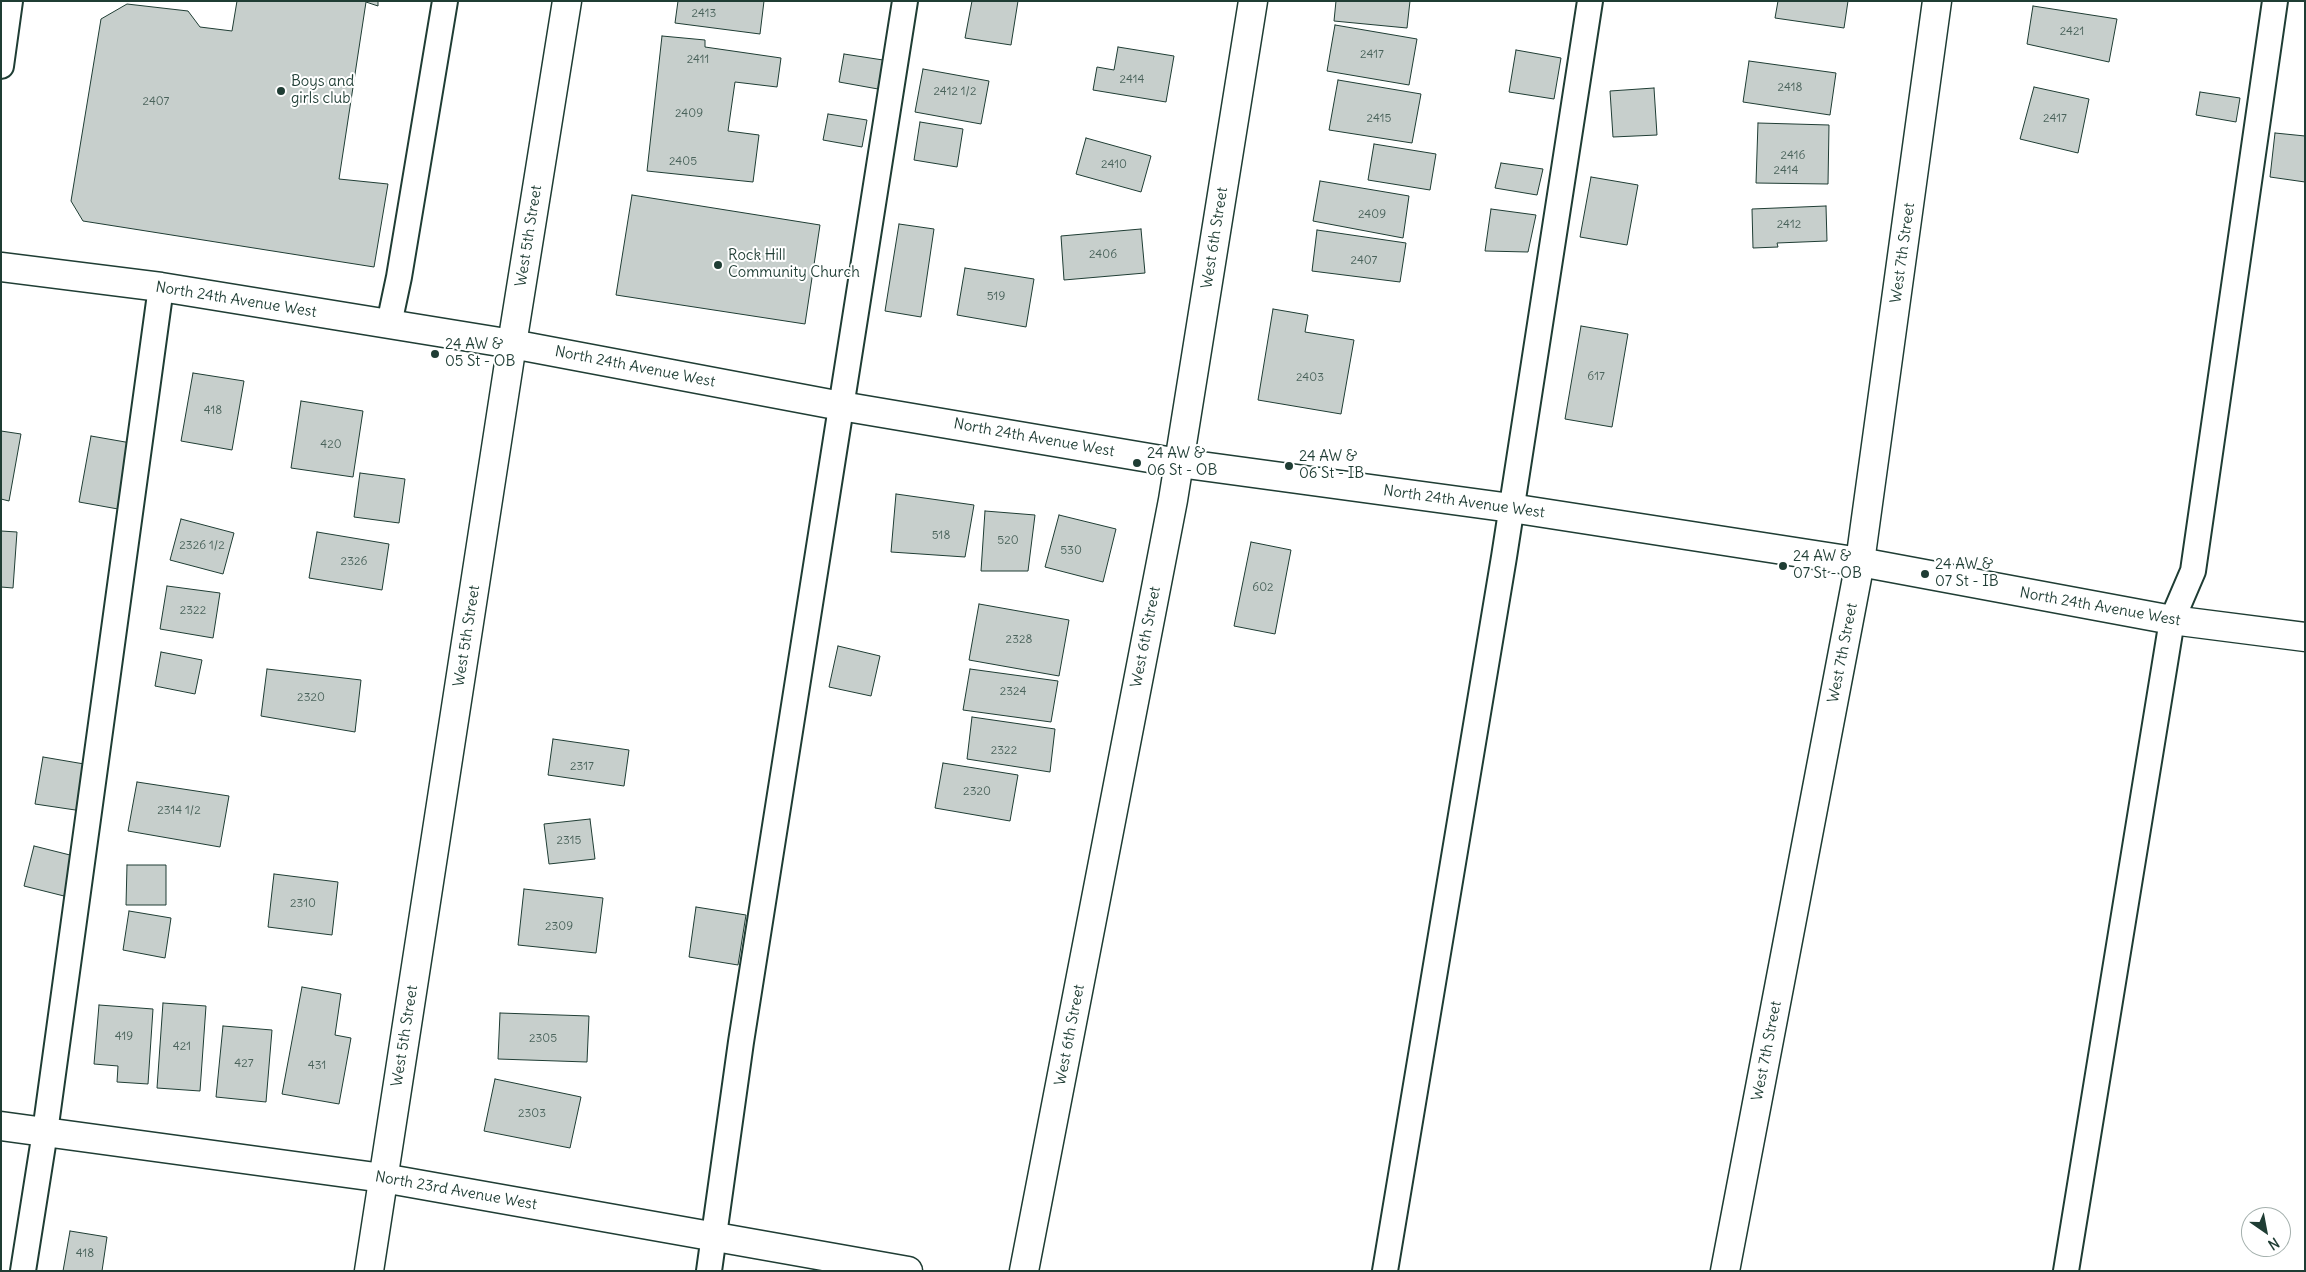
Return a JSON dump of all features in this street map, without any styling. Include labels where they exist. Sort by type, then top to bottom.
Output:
[{"type":"street","name":"West 5th Street","points":[[370,1271],[512,344],[567,1]]},
{"type":"street","name":"West 6th Street","points":[[1024,1271],[1180,463],[1253,1]]},
{"type":"street","name":"West 7th Street","points":[[1725,1271],[1860,562],[1937,1]]},
{"type":"street","name":"North 24th Avenue West","points":[[1,267],[161,287],[512,344],[841,406],[1180,463],[1511,508],[1860,562],[2172,620],[2305,637]]},
{"type":"street","name":"North 23rd Avenue West","points":[[1,1126],[383,1178],[908,1271]]},
{"type":"lane","points":[[1,66],[10,1]]},
{"type":"lane","points":[[388,324],[399,277],[445,1]]},
{"type":"lane","points":[[709,1271],[744,1022],[905,1]]},
{"type":"lane","points":[[1385,1271],[1511,508],[1590,1]]},
{"type":"lane","points":[[2066,1271],[2172,620],[2193,571],[2275,1]]},
{"type":"lane","points":[[23,1271],[45,1132],[161,287]]},
{"type":"building","points":[[237,1],[378,1],[378,6],[366,2],[339,179],[388,184],[374,267],[83,221],[71,201],[101,19],[127,4],[188,11],[200,27],[232,31]]},
{"type":"building","points":[[678,1],[764,1],[760,34],[675,23]]},
{"type":"building","points":[[972,1],[1018,1],[1011,45],[965,38]]},
{"type":"building","points":[[1336,1],[1410,1],[1407,28],[1334,21]]},
{"type":"building","points":[[1778,1],[1848,1],[1844,28],[1775,18]]},
{"type":"building","points":[[2033,6],[2117,19],[2109,62],[2027,44]]},
{"type":"building","points":[[1335,25],[1417,39],[1409,85],[1327,71]]},
{"type":"building","points":[[662,36],[705,40],[705,47],[781,58],[777,87],[735,82],[728,131],[759,135],[753,182],[647,171]]},
{"type":"building","points":[[1118,47],[1174,56],[1166,102],[1093,90],[1097,67],[1114,70]]},
{"type":"building","points":[[1516,50],[1561,58],[1554,99],[1509,92]]},
{"type":"building","points":[[844,54],[883,60],[878,89],[839,82]]},
{"type":"building","points":[[1749,61],[1836,73],[1830,115],[1743,102]]},
{"type":"building","points":[[923,69],[989,81],[981,124],[915,112]]},
{"type":"building","points":[[1338,80],[1421,94],[1412,143],[1329,130]]},
{"type":"building","points":[[2034,87],[2089,99],[2078,153],[2020,139]]},
{"type":"building","points":[[1654,88],[1657,135],[1613,137],[1610,91]]},
{"type":"building","points":[[2200,92],[2240,98],[2236,122],[2196,115]]},
{"type":"building","points":[[828,114],[867,120],[862,147],[823,140]]},
{"type":"building","points":[[920,122],[963,129],[957,167],[914,160]]},
{"type":"building","points":[[1758,123],[1829,125],[1828,184],[1756,183]]},
{"type":"building","points":[[2275,133],[2305,136],[2305,182],[2270,177]]},
{"type":"building","points":[[1086,138],[1151,156],[1141,192],[1076,174]]},
{"type":"building","points":[[1374,144],[1436,154],[1430,190],[1368,180]]},
{"type":"building","points":[[1501,163],[1543,169],[1537,195],[1495,188]]},
{"type":"building","points":[[1591,177],[1638,185],[1627,245],[1580,237]]},
{"type":"building","points":[[1320,181],[1409,196],[1403,238],[1313,221]]},
{"type":"building","name":"Rock Hill Community Church","points":[[632,195],[820,225],[805,324],[616,295]]},
{"type":"building","points":[[1826,206],[1827,241],[1777,243],[1778,247],[1753,248],[1752,209]]},
{"type":"building","points":[[1491,209],[1536,215],[1528,252],[1485,251]]},
{"type":"building","points":[[899,224],[934,229],[921,317],[885,311]]},
{"type":"building","points":[[1141,229],[1145,273],[1064,280],[1061,236]]},
{"type":"building","points":[[1317,230],[1406,243],[1400,282],[1312,271]]},
{"type":"building","points":[[965,268],[1034,279],[1026,327],[957,315]]},
{"type":"building","points":[[1273,309],[1308,315],[1305,332],[1354,340],[1341,414],[1258,400]]},
{"type":"building","points":[[1581,326],[1628,334],[1612,427],[1565,419]]},
{"type":"building","points":[[193,373],[244,381],[232,450],[181,441]]},
{"type":"building","points":[[301,401],[363,411],[353,477],[291,468]]},
{"type":"building","points":[[1,431],[21,434],[9,501],[1,499]]},
{"type":"building","points":[[91,436],[131,443],[118,509],[79,502]]},
{"type":"building","points":[[360,473],[405,479],[399,523],[354,517]]},
{"type":"building","points":[[896,494],[974,505],[965,557],[891,552]]},
{"type":"building","points":[[985,511],[1035,515],[1028,571],[981,571]]},
{"type":"building","points":[[1059,515],[1116,529],[1103,582],[1045,567]]},
{"type":"building","points":[[181,519],[234,533],[223,574],[170,560]]},
{"type":"building","points":[[1,531],[17,532],[13,588],[1,587]]},
{"type":"building","points":[[317,532],[389,544],[382,590],[309,578]]},
{"type":"building","points":[[1251,542],[1291,550],[1275,634],[1234,626]]},
{"type":"building","points":[[167,586],[220,593],[213,638],[160,629]]},
{"type":"building","points":[[979,604],[1069,620],[1059,676],[969,660]]},
{"type":"building","points":[[838,646],[880,656],[871,696],[829,687]]},
{"type":"building","points":[[161,652],[202,660],[195,694],[155,686]]},
{"type":"building","points":[[267,669],[361,680],[355,732],[261,716]]},
{"type":"building","points":[[970,669],[1058,681],[1051,722],[963,710]]},
{"type":"building","points":[[972,717],[1055,729],[1050,772],[967,759]]},
{"type":"building","points":[[553,739],[629,750],[624,786],[548,775]]},
{"type":"building","points":[[43,757],[90,765],[82,811],[35,804]]},
{"type":"building","points":[[943,763],[1018,775],[1010,821],[935,808]]},
{"type":"building","points":[[137,782],[229,796],[220,847],[128,831]]},
{"type":"building","points":[[590,819],[595,859],[549,864],[544,824]]},
{"type":"building","points":[[34,846],[74,856],[64,896],[24,886]]},
{"type":"building","points":[[127,865],[166,865],[166,905],[126,905]]},
{"type":"building","points":[[274,874],[338,882],[332,935],[268,927]]},
{"type":"building","points":[[524,889],[603,898],[596,953],[518,945]]},
{"type":"building","points":[[696,907],[746,915],[738,965],[689,957]]},
{"type":"building","points":[[129,911],[171,918],[165,958],[123,950]]},
{"type":"building","points":[[302,987],[341,994],[335,1035],[351,1038],[339,1104],[282,1094]]},
{"type":"building","points":[[163,1003],[206,1006],[200,1091],[157,1088]]},
{"type":"building","points":[[99,1005],[153,1009],[148,1084],[117,1082],[118,1066],[94,1064]]},
{"type":"building","points":[[500,1013],[589,1016],[587,1062],[498,1059]]},
{"type":"building","points":[[223,1026],[272,1030],[266,1102],[216,1097]]},
{"type":"building","points":[[495,1079],[581,1097],[570,1148],[484,1131]]},
{"type":"building","points":[[70,1231],[107,1237],[102,1271],[63,1271]]},
{"type":"place","name":"Boys and girls club","points":[[281,91]]},
{"type":"place","name":"Rock Hill Community Church","points":[[718,265]]},
{"type":"place","name":"24 AW & 05 St - OB","points":[[435,354]]},
{"type":"place","name":"24 AW & 06 St - OB","points":[[1137,463]]},
{"type":"place","name":"24 AW & 06 St - IB","points":[[1289,466]]},
{"type":"place","name":"24 AW & 07 St - OB","points":[[1783,566]]},
{"type":"place","name":"24 AW & 07 St - IB","points":[[1925,574]]}]
